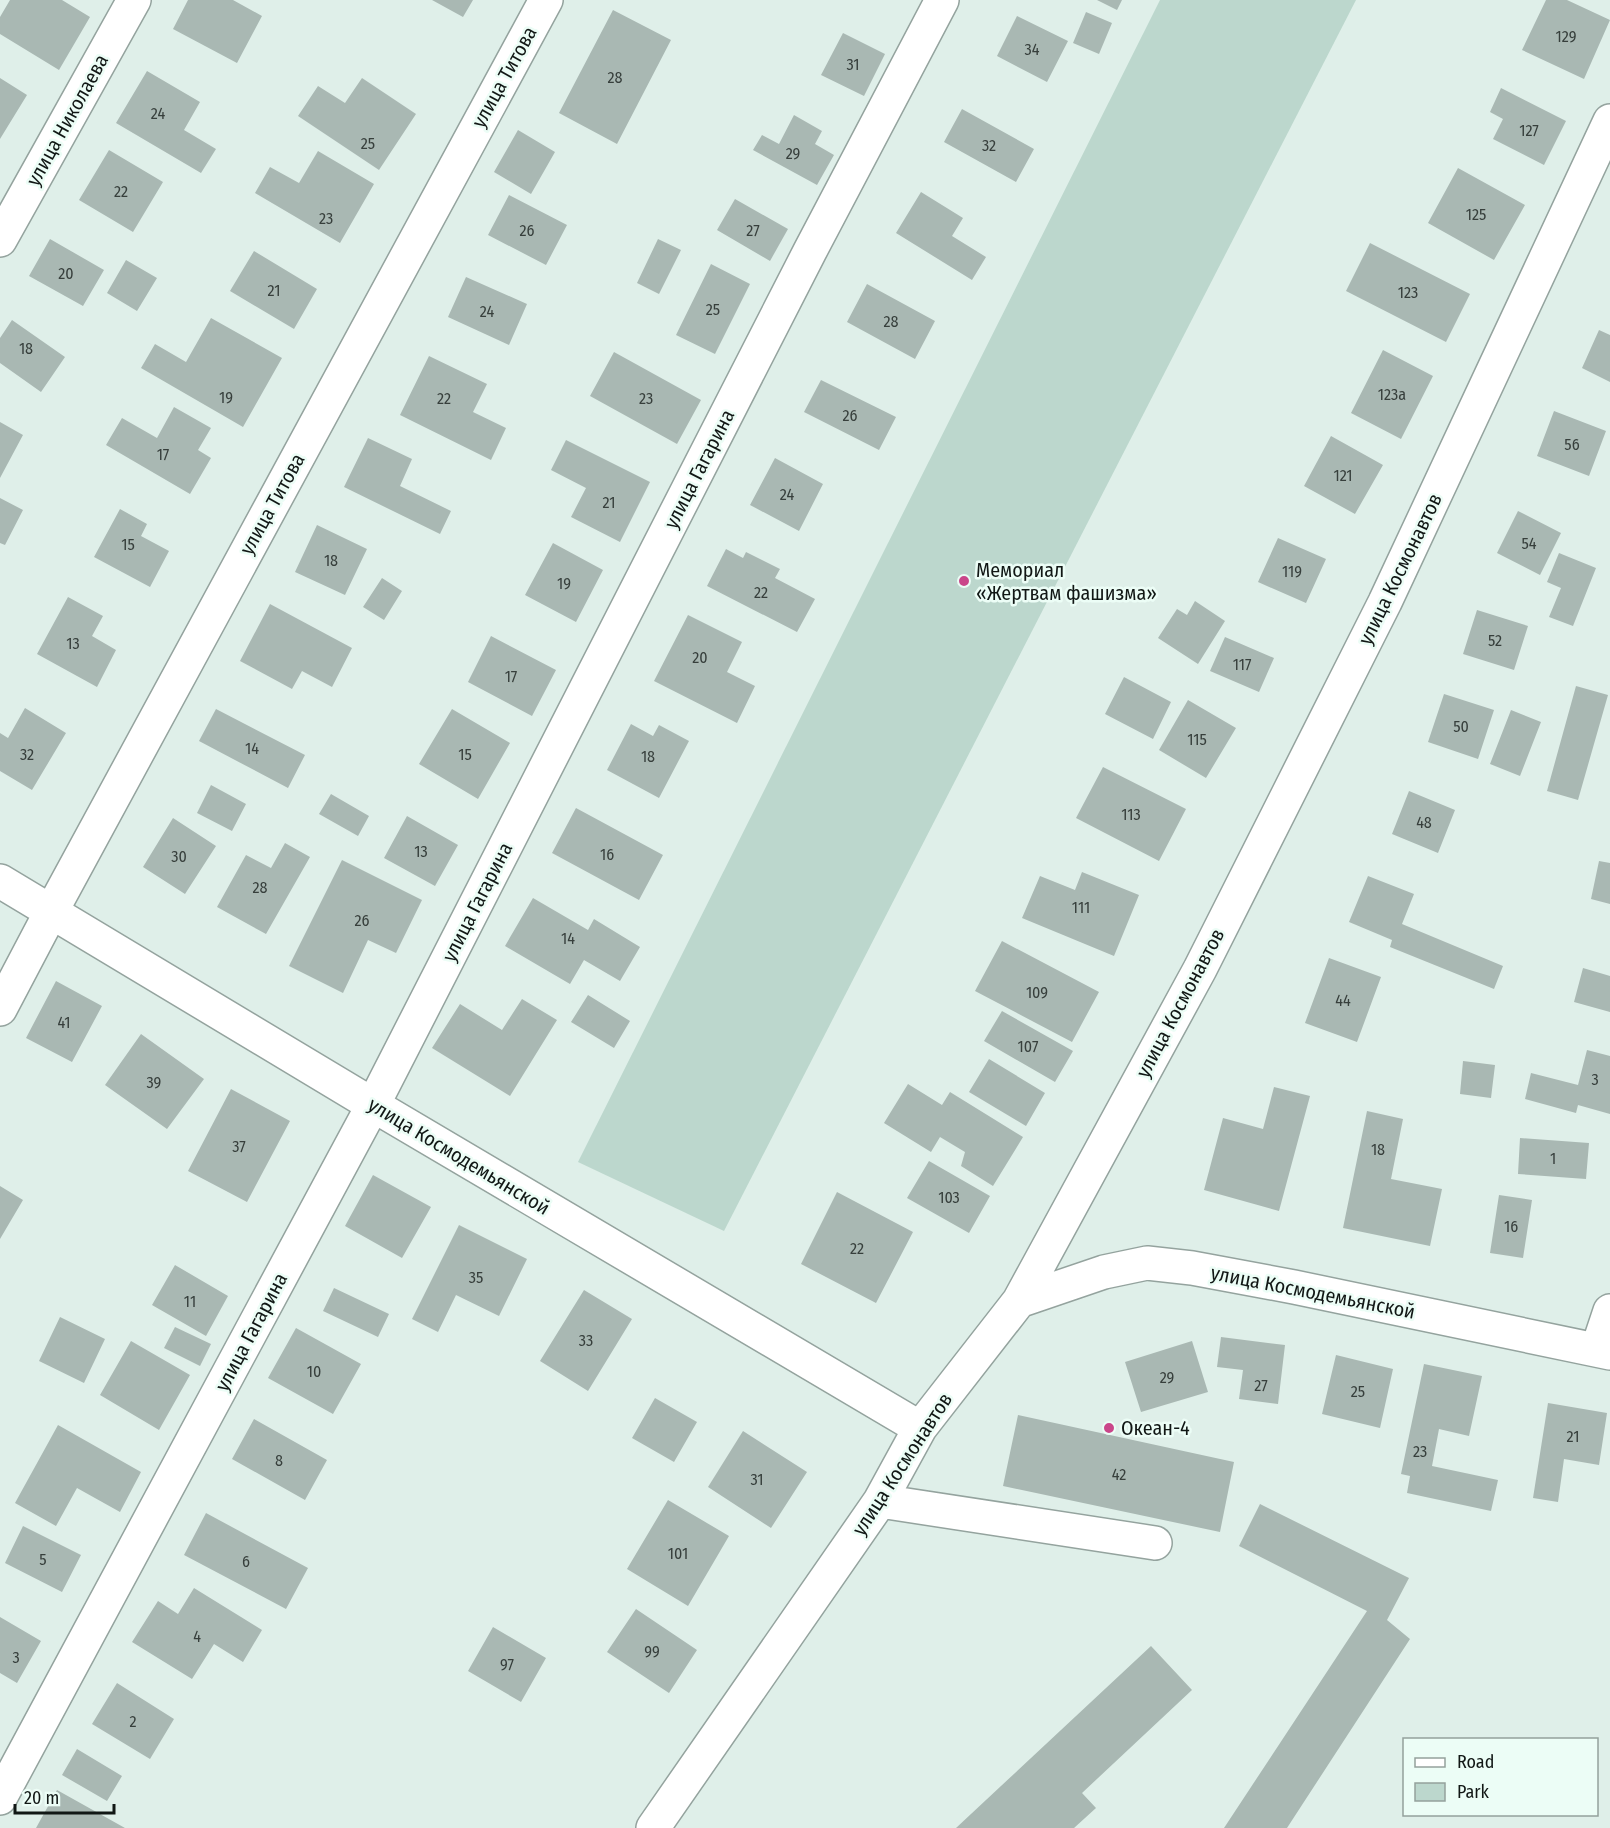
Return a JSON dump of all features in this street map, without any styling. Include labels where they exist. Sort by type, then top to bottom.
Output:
[{"type":"street","name":"улица Николаева","points":[[0,240],[134,0]]},
{"type":"street","name":"улица Титова","points":[[0,1009],[546,0]]},
{"type":"street","name":"улица Гагарина","points":[[0,1798],[373,1105],[810,251],[942,0]]},
{"type":"street","name":"улица Космонавтов","points":[[653,1828],[880,1501],[920,1428],[1019,1301],[1200,969],[1380,612],[1610,121]]},
{"type":"street","name":"улица Космодемьянской","points":[[0,881],[373,1105],[920,1428]]},
{"type":"street","name":"улица Космодемьянской","points":[[1019,1301],[1104,1272],[1146,1263],[1192,1268],[1294,1287],[1604,1352]]},
{"type":"street","points":[[1604,1352],[1610,1311]]},
{"type":"street","points":[[880,1501],[1155,1543]]},
{"type":"green space","name":"Мемориал «Жертвам фашизма»","points":[[1160,0],[1356,0],[724,1231],[578,1162]]},
{"type":"building","points":[[10,0],[62,0],[90,17],[59,70],[0,34],[0,17]]},
{"type":"building","points":[[188,0],[233,0],[262,16],[237,63],[173,29]]},
{"type":"building","points":[[432,0],[473,0],[463,17]]},
{"type":"building","points":[[1097,0],[1122,0],[1117,10]]},
{"type":"building","points":[[1546,0],[1567,0],[1610,20],[1584,79],[1522,50]]},
{"type":"building","points":[[613,10],[671,40],[617,144],[559,113]]},
{"type":"building","points":[[1086,12],[1112,23],[1099,54],[1073,43]]},
{"type":"building","points":[[1017,16],[1068,41],[1047,82],[997,56]]},
{"type":"building","points":[[843,33],[885,54],[864,96],[821,75]]},
{"type":"building","points":[[147,71],[200,102],[184,130],[216,149],[201,173],[116,123]]},
{"type":"building","points":[[0,78],[27,95],[0,139]]},
{"type":"building","points":[[362,78],[416,114],[379,170],[298,116],[318,86],[345,103]]},
{"type":"building","points":[[1501,88],[1566,121],[1544,165],[1493,139],[1503,119],[1490,112]]},
{"type":"building","points":[[962,109],[1034,149],[1016,182],[944,142]]},
{"type":"building","points":[[794,115],[822,131],[815,144],[834,155],[817,185],[753,150],[762,135],[779,144]]},
{"type":"building","points":[[518,130],[555,152],[531,194],[494,172]]},
{"type":"building","points":[[109,150],[163,182],[133,232],[79,200]]},
{"type":"building","points":[[318,151],[374,184],[340,243],[255,193],[270,167],[299,183]]},
{"type":"building","points":[[1458,168],[1525,205],[1494,260],[1428,223]]},
{"type":"building","points":[[921,192],[963,218],[952,236],[986,257],[972,280],[896,233]]},
{"type":"building","points":[[509,195],[567,225],[546,265],[488,235]]},
{"type":"building","points":[[735,199],[788,229],[770,261],[717,230]]},
{"type":"building","points":[[50,239],[104,270],[83,306],[29,276]]},
{"type":"building","points":[[658,239],[681,250],[659,294],[637,283]]},
{"type":"building","points":[[1370,243],[1470,294],[1446,342],[1346,291]]},
{"type":"building","points":[[254,251],[317,289],[294,329],[230,291]]},
{"type":"building","points":[[126,260],[157,278],[137,311],[107,293]]},
{"type":"building","points":[[711,264],[750,284],[715,354],[676,335]]},
{"type":"building","points":[[466,277],[527,304],[509,345],[448,317]]},
{"type":"building","points":[[867,284],[935,321],[915,359],[847,322]]},
{"type":"building","points":[[211,318],[282,358],[243,427],[141,368],[155,344],[186,362]]},
{"type":"building","points":[[12,320],[65,357],[41,392],[0,363],[0,338]]},
{"type":"building","points":[[1599,330],[1610,335],[1610,382],[1582,368]]},
{"type":"building","points":[[1383,350],[1433,376],[1401,439],[1351,413]]},
{"type":"building","points":[[614,352],[701,400],[677,444],[590,396]]},
{"type":"building","points":[[429,356],[487,384],[473,412],[506,428],[491,460],[400,415]]},
{"type":"building","points":[[821,380],[896,417],[879,450],[804,412]]},
{"type":"building","points":[[174,407],[211,428],[198,450],[211,458],[190,494],[106,445],[122,418],[157,438]]},
{"type":"building","points":[[1554,411],[1606,431],[1589,476],[1537,456]]},
{"type":"building","points":[[0,422],[23,435],[0,478]]},
{"type":"building","points":[[1331,436],[1383,465],[1355,514],[1304,486]]},
{"type":"building","points":[[368,438],[412,459],[400,486],[451,511],[440,534],[344,487]]},
{"type":"building","points":[[566,440],[650,482],[620,542],[571,517],[586,488],[551,470]]},
{"type":"building","points":[[775,458],[823,484],[799,531],[750,505]]},
{"type":"building","points":[[0,498],[23,510],[5,545],[0,543]]},
{"type":"building","points":[[120,509],[147,524],[141,536],[169,551],[150,587],[94,557]]},
{"type":"building","points":[[1518,511],[1561,533],[1540,575],[1497,553]]},
{"type":"building","points":[[317,525],[367,549],[345,595],[295,572]]},
{"type":"building","points":[[1278,538],[1326,559],[1306,603],[1258,582]]},
{"type":"building","points":[[553,543],[603,570],[576,622],[525,595]]},
{"type":"building","points":[[726,549],[743,558],[746,552],[780,569],[775,578],[815,599],[797,632],[707,586]]},
{"type":"building","points":[[1559,553],[1596,568],[1573,626],[1549,617],[1561,588],[1547,582]]},
{"type":"building","points":[[382,578],[402,591],[384,620],[363,607]]},
{"type":"building","points":[[68,597],[103,616],[92,636],[116,650],[97,687],[37,654]]},
{"type":"building","points":[[1195,601],[1225,621],[1198,664],[1158,638],[1177,609],[1187,615]]},
{"type":"building","points":[[270,604],[352,648],[332,687],[302,671],[292,689],[240,661]]},
{"type":"building","points":[[1477,610],[1528,626],[1514,670],[1463,654]]},
{"type":"building","points":[[688,615],[742,642],[727,672],[755,686],[737,723],[654,681]]},
{"type":"building","points":[[491,636],[556,670],[532,716],[468,682]]},
{"type":"building","points":[[1225,637],[1274,658],[1259,692],[1210,671]]},
{"type":"building","points":[[1124,677],[1171,702],[1153,739],[1105,714]]},
{"type":"building","points":[[1576,686],[1608,695],[1578,800],[1547,791]]},
{"type":"building","points":[[1444,694],[1494,710],[1478,759],[1428,742]]},
{"type":"building","points":[[1188,700],[1236,728],[1206,778],[1159,750]]},
{"type":"building","points":[[25,708],[66,733],[32,790],[0,771],[0,733],[8,738]]},
{"type":"building","points":[[216,709],[305,755],[288,788],[199,741]]},
{"type":"building","points":[[452,709],[510,743],[478,799],[419,764]]},
{"type":"building","points":[[1511,710],[1541,722],[1520,776],[1490,764]]},
{"type":"building","points":[[631,724],[653,736],[659,725],[689,741],[659,798],[607,770]]},
{"type":"building","points":[[1103,767],[1186,809],[1159,861],[1076,818]]},
{"type":"building","points":[[211,785],[246,804],[232,831],[197,813]]},
{"type":"building","points":[[1409,791],[1455,810],[1438,853],[1392,834]]},
{"type":"building","points":[[331,794],[369,816],[358,836],[319,814]]},
{"type":"building","points":[[576,808],[663,855],[639,900],[552,853]]},
{"type":"building","points":[[407,816],[458,845],[435,886],[384,858]]},
{"type":"building","points":[[173,818],[216,846],[185,894],[143,867]]},
{"type":"building","points":[[285,843],[310,857],[266,934],[217,907],[246,855],[271,868]]},
{"type":"building","points":[[342,860],[422,900],[396,953],[368,940],[343,993],[289,966]]},
{"type":"building","points":[[1599,861],[1610,863],[1610,904],[1591,899]]},
{"type":"building","points":[[1082,872],[1139,895],[1114,956],[1022,918],[1040,876],[1075,890]]},
{"type":"building","points":[[1368,876],[1414,894],[1402,924],[1503,966],[1494,989],[1390,947],[1392,940],[1349,922]]},
{"type":"building","points":[[533,898],[588,930],[594,919],[640,947],[620,981],[584,960],[570,984],[505,946]]},
{"type":"building","points":[[1002,941],[1099,992],[1072,1042],[975,991]]},
{"type":"building","points":[[1329,958],[1381,977],[1357,1042],[1305,1023]]},
{"type":"building","points":[[1583,968],[1610,976],[1610,1012],[1574,1002]]},
{"type":"building","points":[[56,981],[102,1006],[72,1062],[26,1038]]},
{"type":"building","points":[[588,995],[630,1021],[614,1048],[571,1022]]},
{"type":"building","points":[[522,999],[557,1020],[510,1096],[432,1048],[460,1004],[502,1030]]},
{"type":"building","points":[[1002,1011],[1073,1051],[1055,1082],[984,1041]]},
{"type":"building","points":[[141,1034],[204,1079],[167,1129],[105,1085]]},
{"type":"building","points":[[1587,1050],[1610,1056],[1610,1114],[1578,1105],[1576,1113],[1525,1099],[1531,1073],[1578,1085]]},
{"type":"building","points":[[989,1059],[1045,1093],[1026,1126],[969,1092]]},
{"type":"building","points":[[1463,1061],[1495,1065],[1491,1098],[1460,1094]]},
{"type":"building","points":[[908,1084],[942,1105],[950,1092],[1023,1137],[993,1186],[961,1166],[965,1152],[940,1137],[931,1152],[884,1123]]},
{"type":"building","points":[[1274,1087],[1310,1096],[1279,1211],[1204,1190],[1223,1118],[1263,1129]]},
{"type":"building","points":[[231,1089],[290,1121],[247,1202],[188,1171]]},
{"type":"building","points":[[1367,1111],[1403,1119],[1391,1179],[1442,1189],[1430,1246],[1343,1228]]},
{"type":"building","points":[[1520,1138],[1589,1143],[1586,1179],[1518,1174]]},
{"type":"building","points":[[929,1161],[990,1196],[969,1233],[907,1198]]},
{"type":"building","points":[[373,1175],[431,1207],[402,1258],[345,1226]]},
{"type":"building","points":[[0,1186],[23,1200],[0,1239]]},
{"type":"building","points":[[837,1192],[913,1232],[876,1303],[801,1264]]},
{"type":"building","points":[[1499,1195],[1532,1200],[1523,1258],[1490,1253]]},
{"type":"building","points":[[459,1225],[527,1259],[499,1316],[456,1295],[438,1332],[412,1319]]},
{"type":"building","points":[[175,1265],[228,1296],[206,1336],[152,1305]]},
{"type":"building","points":[[334,1288],[389,1314],[378,1337],[323,1311]]},
{"type":"building","points":[[584,1290],[632,1319],[588,1391],[540,1361]]},
{"type":"building","points":[[60,1317],[105,1339],[84,1383],[39,1361]]},
{"type":"building","points":[[175,1327],[211,1344],[200,1366],[164,1348]]},
{"type":"building","points":[[296,1328],[361,1364],[333,1414],[268,1378]]},
{"type":"building","points":[[1221,1337],[1285,1345],[1278,1404],[1239,1399],[1243,1370],[1217,1367]]},
{"type":"building","points":[[131,1341],[190,1375],[159,1430],[100,1395]]},
{"type":"building","points":[[1192,1341],[1208,1392],[1141,1412],[1125,1362]]},
{"type":"building","points":[[1336,1355],[1393,1369],[1380,1428],[1322,1414]]},
{"type":"building","points":[[1424,1364],[1482,1376],[1469,1436],[1439,1429],[1432,1466],[1498,1480],[1491,1511],[1407,1493],[1410,1476],[1401,1474]]},
{"type":"building","points":[[655,1398],[697,1422],[674,1462],[632,1438]]},
{"type":"building","points":[[1548,1403],[1607,1413],[1599,1465],[1564,1459],[1558,1502],[1533,1498]]},
{"type":"building","points":[[1018,1415],[1234,1462],[1220,1532],[1003,1486]]},
{"type":"building","points":[[254,1419],[327,1460],[305,1500],[232,1459]]},
{"type":"building","points":[[58,1425],[141,1472],[120,1512],[77,1488],[56,1526],[15,1503]]},
{"type":"building","points":[[743,1431],[807,1472],[771,1528],[708,1487]]},
{"type":"building","points":[[668,1500],[729,1536],[688,1606],[627,1569]]},
{"type":"building","points":[[1260,1504],[1409,1578],[1387,1620],[1410,1639],[1287,1828],[1224,1828],[1367,1611],[1239,1546]]},
{"type":"building","points":[[206,1513],[308,1568],[286,1609],[184,1555]]},
{"type":"building","points":[[23,1526],[81,1555],[62,1592],[5,1563]]},
{"type":"building","points":[[194,1588],[262,1630],[243,1662],[214,1644],[192,1679],[132,1642],[158,1601],[178,1614]]},
{"type":"building","points":[[636,1609],[697,1650],[669,1693],[607,1652]]},
{"type":"building","points":[[0,1617],[41,1641],[17,1683],[0,1673]]},
{"type":"building","points":[[493,1627],[546,1658],[521,1702],[468,1671]]},
{"type":"building","points":[[1151,1646],[1192,1690],[1082,1793],[1096,1808],[1074,1828],[956,1828]]},
{"type":"building","points":[[117,1683],[174,1719],[150,1759],[92,1724]]},
{"type":"building","points":[[77,1749],[122,1776],[107,1801],[62,1775]]},
{"type":"building","points":[[57,1790],[125,1828],[36,1828]]},
{"type":"place","name":"Мемориал «Жертвам фашизма»","points":[[964,581]]},
{"type":"place","name":"Океан-4","points":[[1109,1428]]}]
